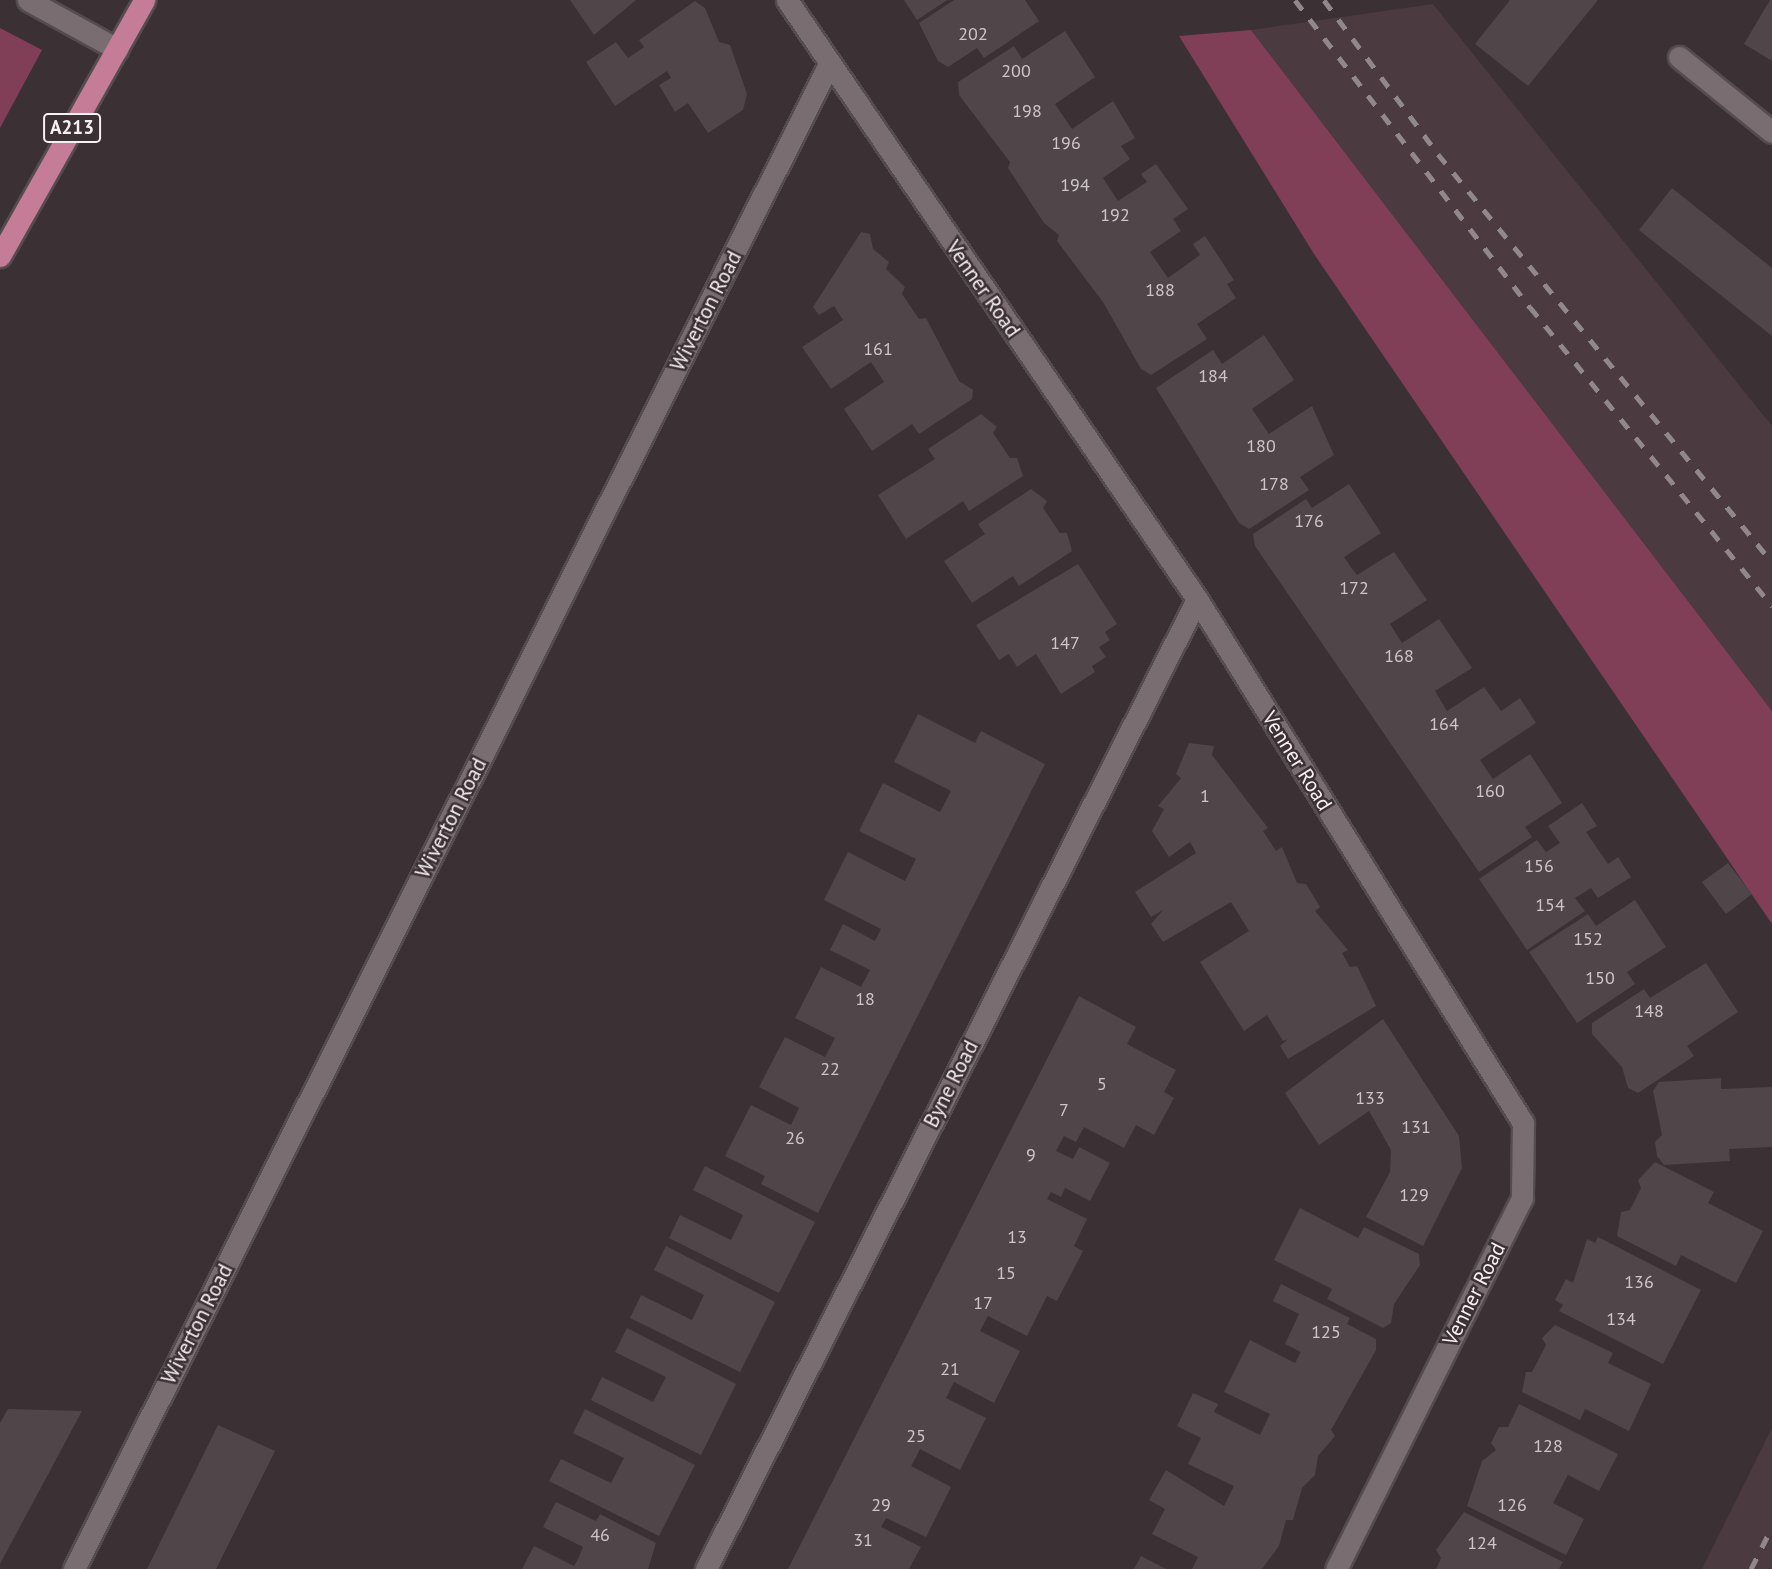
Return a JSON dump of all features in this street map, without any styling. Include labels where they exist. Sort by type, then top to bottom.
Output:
[{"type":"main road","name":"A213","points":[[0,256],[144,0]]},
{"type":"street","points":[[28,0],[117,49]]},
{"type":"street","name":"Venner Road","points":[[787,0],[828,66],[1197,599],[1523,1123],[1521,1198],[1336,1569]]},
{"type":"street","points":[[1679,57],[1772,132]]},
{"type":"street","name":"Wiverton Road","points":[[74,1569],[828,66]]},
{"type":"street","name":"Byne Road","points":[[706,1569],[1197,599]]},
{"type":"shaded area","points":[[1433,4],[1772,426],[1772,711],[1251,30]]},
{"type":"shaded area","points":[[0,28],[42,50],[0,128]]},
{"type":"shaded area","points":[[1251,30],[1772,711],[1772,924],[1314,254],[1179,36]]},
{"type":"shaded area","points":[[1772,1428],[1772,1569],[1702,1569]]},
{"type":"building","points":[[570,0],[636,0],[594,35]]},
{"type":"building","points":[[904,0],[947,0],[917,20]]},
{"type":"building","points":[[954,0],[1025,0],[1039,21],[984,58],[977,48],[948,67],[938,61],[919,23]]},
{"type":"building","points":[[1510,0],[1598,0],[1528,86],[1475,44]]},
{"type":"building","points":[[1772,0],[1772,61],[1744,44]]},
{"type":"building","points":[[695,1],[705,8],[719,42],[730,45],[747,94],[743,110],[708,133],[688,103],[675,112],[659,85],[671,78],[667,71],[615,106],[586,62],[616,42],[628,58],[644,47],[639,40]]},
{"type":"building","points":[[1065,31],[1095,77],[1055,104],[1072,129],[1113,101],[1135,138],[1121,146],[1130,159],[1103,178],[1118,201],[1147,182],[1141,174],[1156,164],[1188,209],[1173,219],[1181,231],[1150,252],[1168,278],[1200,255],[1193,244],[1205,236],[1234,280],[1227,284],[1236,298],[1197,324],[1207,339],[1151,375],[1141,369],[1103,302],[1057,241],[1059,235],[1044,223],[1008,168],[1010,162],[959,95],[958,82],[1014,46],[1022,59]]},
{"type":"building","points":[[1672,188],[1772,268],[1772,336],[1639,230]]},
{"type":"building","points":[[861,232],[870,234],[873,249],[889,262],[886,269],[905,287],[902,294],[919,319],[926,318],[959,381],[973,390],[972,399],[919,434],[912,424],[872,451],[844,409],[884,382],[871,362],[831,389],[802,347],[843,320],[834,306],[819,315],[813,307]]},
{"type":"building","points":[[1264,335],[1294,380],[1252,409],[1269,434],[1312,406],[1334,455],[1300,477],[1309,490],[1249,529],[1239,523],[1156,388],[1213,350],[1222,364]]},
{"type":"building","points":[[981,414],[997,427],[993,433],[1010,458],[1017,458],[1023,476],[969,511],[963,501],[906,539],[878,495],[935,459],[928,449]]},
{"type":"building","points":[[1349,484],[1381,533],[1344,557],[1350,566],[1357,575],[1394,552],[1427,600],[1390,624],[1402,643],[1439,619],[1472,668],[1435,691],[1447,711],[1484,687],[1501,711],[1520,698],[1536,723],[1480,760],[1493,779],[1530,754],[1562,803],[1525,827],[1532,837],[1479,872],[1255,546],[1253,534],[1306,499],[1312,508]]},
{"type":"building","points":[[1031,489],[1047,501],[1043,508],[1060,533],[1067,533],[1072,551],[1019,586],[1013,576],[972,603],[944,561],[985,534],[978,524]]},
{"type":"building","points":[[1078,564],[1117,624],[1105,632],[1110,640],[1099,647],[1106,657],[1092,666],[1095,672],[1061,694],[1036,654],[1017,667],[1009,654],[999,660],[976,625]]},
{"type":"building","points":[[918,714],[975,743],[981,731],[1045,764],[818,1213],[761,1184],[765,1176],[725,1156],[751,1105],[791,1125],[799,1108],[759,1087],[785,1037],[825,1057],[835,1038],[795,1018],[821,967],[861,987],[870,970],[830,950],[843,924],[875,941],[881,929],[824,900],[848,852],[905,881],[916,859],[859,831],[883,783],[940,812],[951,791],[894,762]]},
{"type":"building","points":[[1189,743],[1214,746],[1212,755],[1268,828],[1263,831],[1276,851],[1282,847],[1297,883],[1306,884],[1320,907],[1315,911],[1348,950],[1342,953],[1350,967],[1357,966],[1376,1006],[1288,1059],[1280,1046],[1288,1039],[1283,1041],[1267,1015],[1244,1031],[1200,962],[1249,931],[1231,902],[1163,942],[1151,924],[1163,910],[1151,917],[1135,892],[1196,853],[1190,842],[1169,857],[1152,831],[1164,809],[1158,806],[1181,778],[1176,774]]},
{"type":"building","points":[[1582,803],[1597,826],[1586,832],[1608,864],[1618,857],[1631,877],[1598,898],[1591,888],[1575,898],[1585,911],[1527,950],[1479,879],[1537,840],[1546,852],[1560,843],[1548,826]]},
{"type":"building","points":[[1728,863],[1752,894],[1726,914],[1702,882]]},
{"type":"building","points":[[1635,900],[1666,947],[1627,972],[1635,984],[1577,1023],[1529,952],[1588,914],[1596,926]]},
{"type":"building","points":[[1706,963],[1738,1012],[1687,1046],[1694,1056],[1638,1093],[1628,1088],[1622,1067],[1592,1034],[1592,1023],[1644,989],[1650,998]]},
{"type":"building","points":[[1079,996],[1136,1027],[1127,1044],[1176,1070],[1164,1092],[1174,1098],[1154,1135],[1136,1125],[1124,1148],[1084,1127],[1076,1142],[1064,1136],[1056,1151],[1073,1159],[1079,1147],[1110,1163],[1090,1201],[1065,1188],[1061,1197],[1051,1192],[1047,1199],[1087,1219],[1074,1246],[1083,1251],[1057,1301],[1047,1296],[1027,1336],[988,1316],[980,1331],[1020,1351],[994,1403],[954,1382],[946,1398],[986,1418],[960,1470],[920,1449],[911,1466],[951,1487],[926,1537],[886,1518],[881,1527],[921,1547],[909,1569],[788,1569]]},
{"type":"building","points":[[1383,1019],[1459,1136],[1462,1168],[1423,1246],[1366,1217],[1390,1172],[1391,1150],[1369,1111],[1319,1145],[1285,1093]]},
{"type":"building","points":[[1721,1078],[1721,1089],[1772,1087],[1772,1147],[1729,1149],[1730,1161],[1664,1165],[1657,1156],[1655,1142],[1662,1135],[1653,1091],[1659,1082]]},
{"type":"building","points":[[1655,1162],[1714,1192],[1708,1203],[1763,1231],[1736,1283],[1681,1255],[1676,1266],[1617,1236],[1621,1212],[1630,1210],[1641,1188],[1638,1180]]},
{"type":"building","points":[[705,1166],[815,1222],[779,1293],[669,1238],[680,1215],[731,1240],[737,1228],[743,1215],[693,1190]]},
{"type":"building","points":[[1300,1208],[1358,1238],[1364,1227],[1419,1254],[1420,1265],[1394,1304],[1391,1323],[1383,1328],[1327,1299],[1332,1289],[1274,1260]]},
{"type":"building","points":[[1598,1237],[1701,1290],[1663,1364],[1559,1311],[1563,1305],[1555,1300],[1566,1279],[1573,1283],[1587,1239],[1595,1243]]},
{"type":"building","points":[[666,1246],[775,1302],[740,1372],[630,1318],[641,1295],[692,1320],[704,1295],[654,1270]]},
{"type":"building","points":[[1281,1284],[1350,1318],[1347,1324],[1376,1339],[1376,1350],[1331,1430],[1335,1436],[1318,1456],[1315,1475],[1302,1488],[1293,1520],[1286,1520],[1279,1546],[1262,1569],[1192,1569],[1198,1557],[1152,1534],[1165,1509],[1149,1500],[1166,1470],[1224,1506],[1234,1486],[1188,1464],[1201,1438],[1177,1426],[1193,1393],[1218,1404],[1214,1412],[1260,1435],[1270,1414],[1224,1392],[1250,1340],[1295,1363],[1301,1352],[1285,1344],[1299,1314],[1273,1301]]},
{"type":"building","points":[[1555,1325],[1613,1353],[1608,1363],[1651,1384],[1629,1431],[1585,1409],[1580,1420],[1522,1392],[1526,1372],[1532,1372],[1546,1345],[1542,1338]]},
{"type":"building","points":[[627,1328],[736,1384],[701,1455],[591,1400],[602,1377],[653,1402],[666,1377],[615,1352]]},
{"type":"building","points":[[1519,1404],[1618,1454],[1599,1491],[1568,1475],[1553,1503],[1584,1519],[1566,1555],[1467,1506],[1482,1461],[1496,1450],[1491,1443],[1499,1427],[1508,1427]]},
{"type":"building","points":[[8,1409],[82,1411],[0,1564],[0,1423]]},
{"type":"building","points":[[585,1409],[695,1465],[659,1536],[549,1481],[561,1459],[611,1483],[624,1458],[573,1433]]},
{"type":"building","points":[[218,1425],[275,1451],[216,1569],[147,1569]]},
{"type":"building","points":[[556,1502],[596,1521],[600,1514],[656,1543],[648,1569],[522,1569],[534,1546],[574,1566],[579,1557],[583,1547],[543,1527]]},
{"type":"building","points":[[1464,1512],[1563,1562],[1559,1569],[1436,1569],[1441,1558],[1436,1550]]},
{"type":"building","points":[[1141,1556],[1166,1569],[1134,1569]]},
{"type":"railway","points":[[1295,0],[1530,307],[1772,606]]},
{"type":"railway","points":[[1324,0],[1438,154],[1772,562]]},
{"type":"railway","points":[[1751,1569],[1772,1527]]}]
